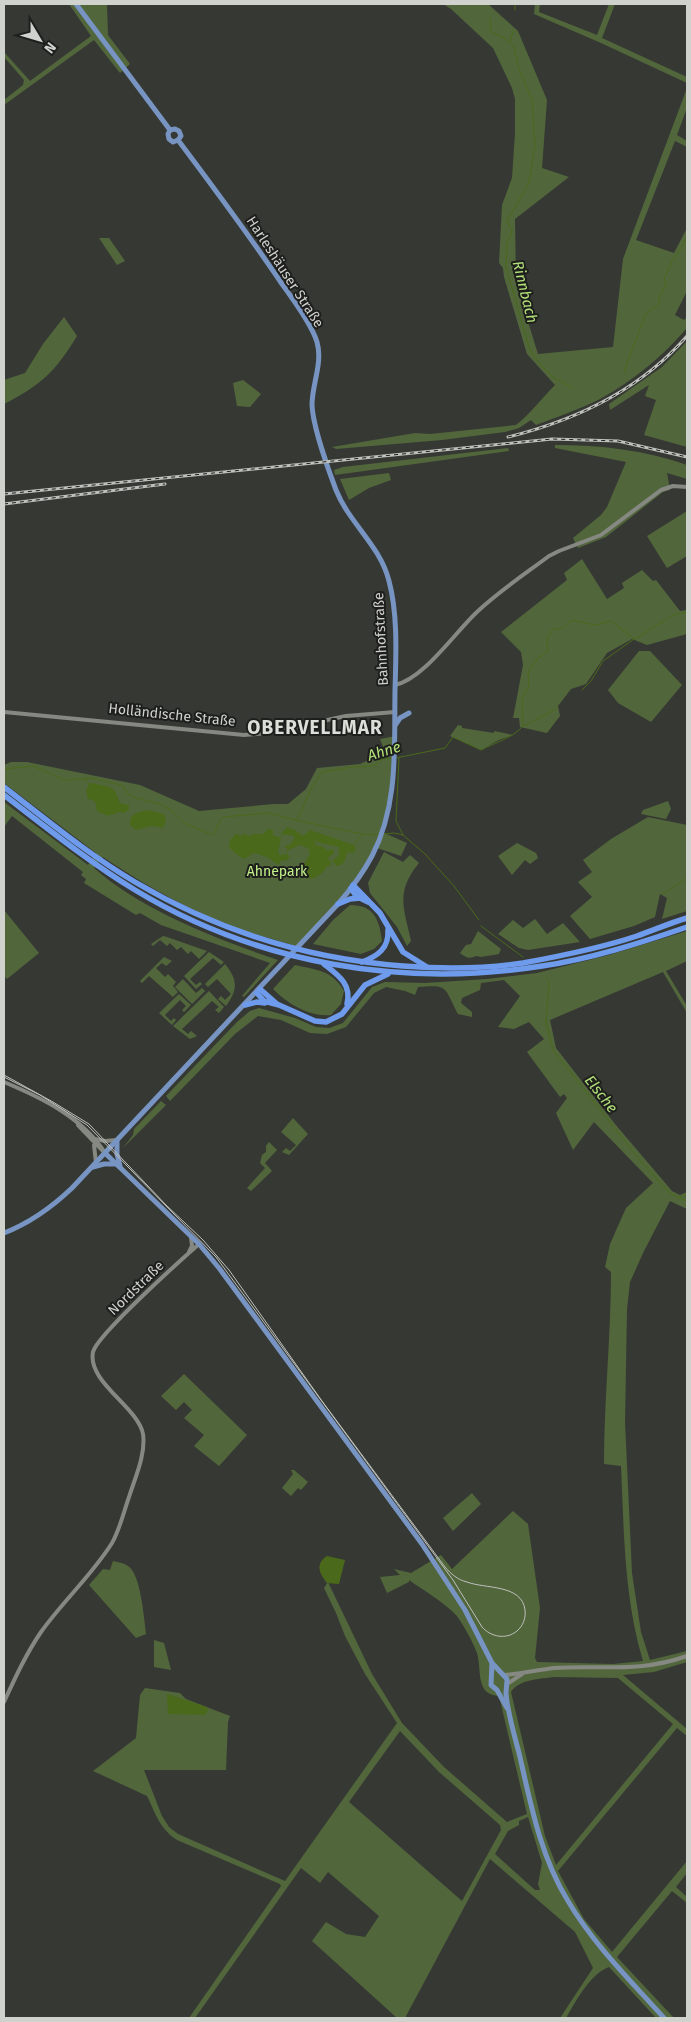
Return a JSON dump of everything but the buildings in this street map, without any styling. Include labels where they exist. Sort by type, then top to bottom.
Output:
[{"type":"highway","points":[[4,787],[74,841],[135,882],[191,912],[262,940],[305,952],[361,963],[428,968],[502,966],[523,963],[636,936],[687,918]]},
{"type":"highway","points":[[4,795],[85,857],[136,890],[191,920],[249,943],[322,963],[391,973],[473,974],[544,966],[581,958],[687,927]]},
{"type":"highway","points":[[352,886],[380,913],[403,952],[428,968]]},
{"type":"highway","points":[[352,886],[354,894],[369,902]]},
{"type":"highway","points":[[338,904],[350,899],[361,898]]},
{"type":"highway","points":[[361,963],[376,956],[383,949],[388,939],[387,925]]},
{"type":"highway","points":[[322,963],[339,976],[346,985],[349,995],[346,1008]]},
{"type":"highway","points":[[258,991],[279,1005],[315,1021],[323,1022],[336,1018],[346,1008],[358,990],[391,973]]},
{"type":"highway","points":[[258,991],[264,1001],[272,1004]]},
{"type":"highway","points":[[245,1005],[257,1002],[279,1005]]},
{"type":"main road","points":[[76,4],[171,130]]},
{"type":"main road","points":[[177,129],[180,133],[178,140],[173,142],[169,139],[168,134],[171,130],[177,129]]},
{"type":"main road","name":"Harleshäuser Straße","points":[[178,140],[249,235],[292,298],[316,339],[319,356],[312,411],[318,434]]},
{"type":"main road","name":"Bahnhofstraße","points":[[4,1233],[18,1228],[60,1200],[94,1166],[307,939],[352,886],[377,847],[391,800],[395,753],[394,605],[389,580],[382,562],[372,544],[341,500],[318,434]]},
{"type":"main road","points":[[396,725],[400,718],[409,714]]},
{"type":"main road","points":[[118,1140],[116,1154],[119,1166]]},
{"type":"main road","points":[[105,1153],[199,1244],[239,1293],[422,1544],[466,1610],[492,1664],[506,1679],[509,1713],[534,1818],[557,1881],[585,1927],[609,1957],[664,2018]]},
{"type":"main road","points":[[94,1166],[104,1164],[119,1166]]},
{"type":"main road","points":[[492,1664],[491,1685],[497,1690],[509,1713]]},
{"type":"main road","points":[[492,1678],[496,1674],[502,1675]]},
{"type":"main road","points":[[497,1690],[502,1690],[507,1685]]},
{"type":"street","points":[[395,685],[405,682],[421,671],[478,611],[548,556],[601,535],[660,490],[673,486],[687,487]]},
{"type":"street","name":"Holländische Straße","points":[[4,712],[244,735],[267,734],[346,716],[395,712]]},
{"type":"street","points":[[4,1082],[49,1103],[76,1121],[105,1153]]},
{"type":"street","points":[[94,1141],[118,1140]]},
{"type":"street","points":[[94,1141],[94,1166]]},
{"type":"street","points":[[188,1254],[192,1246],[191,1236]]},
{"type":"street","name":"Nordstraße","points":[[4,1702],[31,1648],[43,1630],[113,1541],[135,1478],[143,1439],[142,1432],[136,1420],[101,1378],[94,1362],[93,1352],[97,1343],[106,1332],[199,1244]]},
{"type":"street","points":[[502,1675],[554,1668],[648,1666],[687,1656]]},
{"type":"street","points":[[507,1685],[524,1673]]},
{"type":"green space","points":[[69,4],[107,4],[108,35],[130,64],[120,73],[94,40],[4,105],[4,100],[23,85],[24,80],[4,57],[4,52],[30,81],[91,36]]},
{"type":"green space","points":[[443,4],[488,4],[518,31],[547,100],[542,168],[569,177],[515,219],[516,283],[538,354],[613,347],[623,259],[687,88],[687,108],[677,135],[687,141],[687,147],[675,141],[636,240],[674,253],[687,228],[687,291],[675,315],[684,320],[687,317],[687,328],[647,367],[612,392],[585,406],[536,425],[531,420],[519,428],[505,432],[442,440],[336,449],[332,447],[415,433],[430,434],[516,425],[555,385],[527,354],[503,268],[499,263],[502,205],[512,178],[515,99],[512,88],[493,48],[451,9]]},
{"type":"green space","points":[[535,4],[540,4],[539,12],[597,35],[609,4],[615,4],[602,38],[687,77],[687,83],[534,14]]},
{"type":"green space","points":[[99,238],[109,238],[125,261],[117,265]]},
{"type":"green space","points":[[64,317],[77,336],[62,359],[28,391],[4,404],[4,380],[25,373],[43,344]]},
{"type":"green space","points":[[687,341],[687,447],[644,435],[656,400],[645,396],[649,385],[610,410],[609,404],[662,367]]},
{"type":"green space","points":[[243,380],[261,394],[250,407],[237,406],[233,383]]},
{"type":"green space","points":[[555,445],[606,447],[671,460],[687,465],[687,479],[667,473],[670,490],[663,492],[606,537],[578,548],[573,538],[601,515],[607,507],[626,462],[555,448]]},
{"type":"green space","points":[[508,448],[509,451],[335,475],[334,470],[343,467]]},
{"type":"green space","points":[[389,473],[391,480],[369,488],[349,500],[340,479]]},
{"type":"green space","points":[[687,511],[687,556],[667,568],[647,536]]},
{"type":"green space","points":[[582,559],[607,599],[624,588],[622,583],[642,570],[653,581],[656,580],[680,611],[687,610],[687,634],[647,645],[632,639],[607,653],[586,684],[571,689],[558,706],[560,716],[547,733],[520,727],[519,718],[513,718],[523,665],[521,652],[501,632],[567,580],[564,573]]},
{"type":"green space","points":[[639,651],[650,651],[682,685],[651,722],[618,703],[608,690]]},
{"type":"green space","points":[[458,725],[462,726],[462,728],[513,735],[481,750],[450,736]]},
{"type":"green space","name":"Ahnepark","points":[[396,736],[393,782],[382,832],[407,843],[401,856],[377,848],[367,866],[299,947],[244,931],[211,918],[156,890],[103,857],[94,868],[134,897],[157,910],[206,933],[278,960],[244,997],[242,996],[270,963],[161,925],[140,913],[136,915],[84,883],[86,879],[81,875],[83,872],[12,816],[4,827],[4,802],[88,865],[96,853],[4,783],[4,765],[11,762],[27,762],[140,785],[199,811],[288,804],[306,789],[317,768],[360,764],[385,752],[380,739]]},
{"type":"green space","points":[[668,801],[671,809],[666,819],[641,814],[643,810]]},
{"type":"green space","points":[[648,817],[687,825],[687,911],[662,919],[667,898],[660,894],[655,917],[634,926],[590,939],[570,916],[592,897],[578,882],[592,872],[583,860],[611,839]]},
{"type":"green space","points":[[517,843],[536,853],[538,858],[530,864],[525,860],[512,875],[498,856]]},
{"type":"green space","points":[[384,852],[403,862],[410,855],[419,863],[411,873],[404,892],[404,909],[411,941],[407,946],[397,927],[370,893],[368,883]]},
{"type":"green space","points":[[350,905],[365,908],[374,915],[379,926],[382,941],[374,949],[361,954],[313,944],[333,920]]},
{"type":"green space","points":[[4,910],[39,953],[7,979],[4,976]]},
{"type":"green space","points":[[535,919],[547,934],[563,923],[580,942],[528,950],[519,948],[498,934],[513,920],[523,928]]},
{"type":"green space","points":[[478,931],[501,949],[499,954],[470,958],[460,953],[466,945],[471,944]]},
{"type":"green space","points":[[687,931],[687,961],[666,971],[687,1006],[687,1013],[663,972],[550,1020],[556,1048],[615,1124],[672,1191],[680,1195],[687,1192],[685,1197],[687,1198],[687,1209],[670,1201],[630,1282],[627,1309],[625,1422],[632,1573],[641,1632],[650,1660],[687,1651],[687,1662],[654,1672],[623,1675],[687,1729],[687,1736],[677,1728],[558,1871],[584,1919],[612,1952],[687,1861],[687,1873],[676,1887],[687,1897],[687,1903],[672,1891],[617,1957],[674,2018],[656,2018],[609,1967],[590,1982],[566,2018],[560,2018],[593,1968],[575,1932],[490,1859],[405,2018],[397,2018],[312,1941],[326,1922],[346,1934],[365,1937],[379,1916],[328,1872],[320,1883],[301,1868],[195,2018],[189,2018],[281,1886],[177,1840],[162,1826],[147,1796],[93,1771],[136,1738],[140,1695],[145,1688],[180,1693],[186,1699],[230,1716],[228,1722],[226,1770],[144,1770],[162,1816],[169,1827],[178,1834],[285,1881],[397,1723],[365,1674],[345,1636],[324,1588],[328,1582],[372,1674],[402,1723],[444,1767],[507,1822],[527,1814],[499,1696],[491,1695],[483,1686],[477,1653],[471,1639],[456,1615],[427,1592],[409,1580],[409,1582],[387,1593],[380,1577],[400,1575],[394,1569],[411,1573],[441,1555],[452,1569],[513,1511],[528,1524],[540,1608],[535,1658],[537,1662],[613,1664],[643,1661],[628,1589],[621,1466],[604,1464],[611,1272],[605,1267],[610,1244],[626,1208],[653,1183],[594,1122],[573,1150],[556,1113],[567,1098],[564,1094],[560,1097],[527,1052],[544,1039],[529,1022],[514,1029],[498,1027],[520,996],[504,980],[481,983],[480,990],[462,998],[461,1003],[472,1012],[472,1017],[458,1014],[448,993],[441,987],[436,986],[418,987],[415,995],[386,987],[374,993],[346,1027],[327,1034],[310,1033],[281,1020],[258,1016],[235,1034],[170,1101],[166,1096],[237,1022],[250,1011],[259,1008],[295,1018],[316,1027],[329,1028],[343,1023],[372,987],[385,982],[425,983],[487,979],[537,973],[609,955]],"holes":[[[554,1677],[618,1678],[673,1724],[556,1865],[545,1836],[511,1692],[524,1682]],[[400,1731],[439,1772],[500,1825],[501,1830],[462,1901],[349,1802]],[[528,1817],[542,1863],[538,1884],[540,1890],[535,1890],[495,1854],[508,1831],[519,1825],[519,1821]]]},
{"type":"green space","points":[[163,936],[207,951],[199,959],[191,951],[188,954],[181,947],[177,950],[170,943],[167,946],[160,940],[153,946],[151,944]]},
{"type":"green space","points":[[209,952],[224,962],[221,965],[213,958],[190,979],[196,985],[200,982],[202,984],[196,989],[184,976]]},
{"type":"green space","points":[[164,957],[172,961],[166,966],[162,963],[156,968],[165,977],[168,974],[176,982],[173,986],[178,992],[173,997],[149,976],[142,983],[140,981]]},
{"type":"green space","points":[[225,964],[232,975],[235,985],[233,995],[226,1006],[218,999],[221,996],[225,1000],[231,994],[217,979],[208,987],[205,984]]},
{"type":"green space","points":[[295,965],[323,972],[339,984],[344,991],[341,1004],[331,1015],[307,1012],[285,1000],[273,989]]},
{"type":"green space","points":[[183,979],[196,993],[202,988],[205,991],[192,1004],[175,987]]},
{"type":"green space","points":[[209,991],[224,1007],[219,1013],[215,1010],[219,1007],[212,1001],[182,1029],[188,1034],[191,1031],[197,1036],[190,1039],[173,1026]]},
{"type":"green space","points":[[179,994],[191,1005],[184,1012],[182,1010],[186,1006],[180,1000],[165,1015],[171,1021],[174,1018],[176,1020],[172,1025],[159,1013]]},
{"type":"green space","points":[[161,1101],[166,1105],[123,1148],[133,1135],[134,1129]]},
{"type":"green space","points":[[293,1118],[308,1134],[289,1155],[282,1152],[286,1148],[290,1151],[296,1145],[281,1132]]},
{"type":"green space","points":[[269,1142],[277,1150],[265,1163],[272,1171],[251,1191],[247,1188],[265,1168],[260,1163]]},
{"type":"green space","points":[[184,1374],[247,1435],[219,1466],[194,1446],[204,1435],[184,1418],[192,1410],[184,1402],[176,1410],[161,1396]]},
{"type":"green space","points":[[291,1470],[294,1470],[308,1482],[301,1490],[298,1488],[291,1496],[282,1488],[293,1474]]},
{"type":"green space","points":[[472,1493],[481,1504],[453,1531],[443,1518]]},
{"type":"green space","points":[[113,1561],[128,1566],[136,1578],[139,1587],[146,1634],[136,1638],[89,1585],[103,1569],[110,1570]]},
{"type":"green space","points":[[154,1640],[164,1643],[171,1670],[154,1667]]},
{"type":"shaded area","points":[[89,784],[110,787],[115,791],[120,803],[129,805],[129,809],[125,813],[119,812],[108,816],[97,811],[95,801],[88,799],[86,791]]},
{"type":"shaded area","points":[[148,810],[164,814],[166,820],[163,828],[152,826],[136,830],[130,825],[133,816],[138,812]]},
{"type":"shaded area","points":[[287,827],[303,836],[310,830],[354,845],[356,849],[353,853],[348,852],[344,862],[337,866],[332,861],[339,855],[339,847],[314,840],[317,846],[322,846],[327,850],[333,849],[334,853],[328,858],[332,864],[325,868],[318,876],[313,878],[303,877],[300,870],[310,854],[308,848],[299,845],[289,850],[285,847],[285,845],[288,846],[294,840],[294,836],[281,834]]},
{"type":"shaded area","points":[[268,829],[273,830],[273,835],[281,838],[278,852],[280,855],[290,856],[286,861],[282,860],[278,865],[267,857],[254,853],[244,859],[229,847],[230,840],[237,833],[241,836],[245,833],[248,836],[263,834]]},
{"type":"shaded area","points":[[327,1556],[345,1560],[339,1584],[327,1583],[320,1572],[321,1562]]},
{"type":"shaded area","points":[[167,1694],[207,1707],[208,1711],[205,1715],[168,1714]]},
{"type":"waterway","name":"Rinnbach","points":[[515,4],[515,10]]},
{"type":"waterway","name":"Rinnbach","points":[[490,18],[491,32],[503,37],[514,46],[518,66],[532,100],[535,144],[529,183],[507,221],[512,231],[507,244],[506,267],[530,350],[539,363],[553,377],[573,388]]},
{"type":"waterway","name":"Rinnbach","points":[[510,42],[513,31]]},
{"type":"waterway","points":[[625,373],[624,371],[646,313],[659,304],[659,298],[666,284],[664,277],[687,236]]},
{"type":"waterway","name":"Ahne","points":[[396,758],[445,748],[453,737],[481,750],[509,737],[519,730],[523,726],[522,699],[529,685],[528,672],[538,658],[548,651],[547,639],[553,629],[561,629],[572,620],[595,625],[611,621],[635,639],[673,615],[687,612]]},
{"type":"waterway","points":[[582,690],[591,681],[603,661],[634,639]]},
{"type":"waterway","points":[[524,726],[556,709]]},
{"type":"waterway","name":"Ahne","points":[[4,769],[33,766],[64,780],[92,778],[120,785],[123,786],[127,793],[136,798],[160,804],[171,810],[184,823],[212,835],[223,817],[268,813],[295,820],[298,818],[310,791],[322,772],[373,766],[382,759],[392,758]]},
{"type":"waterway","name":"Elsche","points":[[399,758],[396,821],[403,835]]},
{"type":"waterway","name":"Ahne","points":[[85,779],[89,784]]},
{"type":"waterway","name":"Elsche","points":[[295,820],[362,834]]},
{"type":"waterway","name":"Elsche","points":[[383,834],[394,833],[403,835],[425,854],[454,886],[479,920]]},
{"type":"waterway","name":"Elsche","points":[[354,845],[362,834],[379,835]]},
{"type":"waterway","points":[[287,854],[288,849]]},
{"type":"waterway","points":[[663,894],[687,878]]},
{"type":"waterway","name":"Elsche","points":[[481,926],[523,957]]},
{"type":"waterway","name":"Elsche","points":[[546,977],[549,983],[546,1023],[553,1050],[643,1164],[670,1193],[687,1201]]},
{"type":"waterway","name":"Elsche","points":[[680,1198],[687,1194]]},
{"type":"tram line","points":[[4,1075],[53,1102],[89,1124],[166,1205],[203,1240],[229,1270],[322,1401],[445,1567],[461,1580],[502,1589],[517,1596],[522,1602],[525,1610],[524,1619],[517,1631],[508,1636],[499,1636],[490,1633],[482,1627],[453,1580],[216,1257],[87,1125],[40,1095],[4,1077]]},
{"type":"railway","points":[[508,437],[558,422],[606,400],[649,372],[687,336]]},
{"type":"railway","points":[[4,494],[552,439],[618,441],[687,457]]},
{"type":"railway","points":[[4,504],[165,484]]},
{"type":"district","name":"OBERVELLMAR","points":[[315,727]]}]
